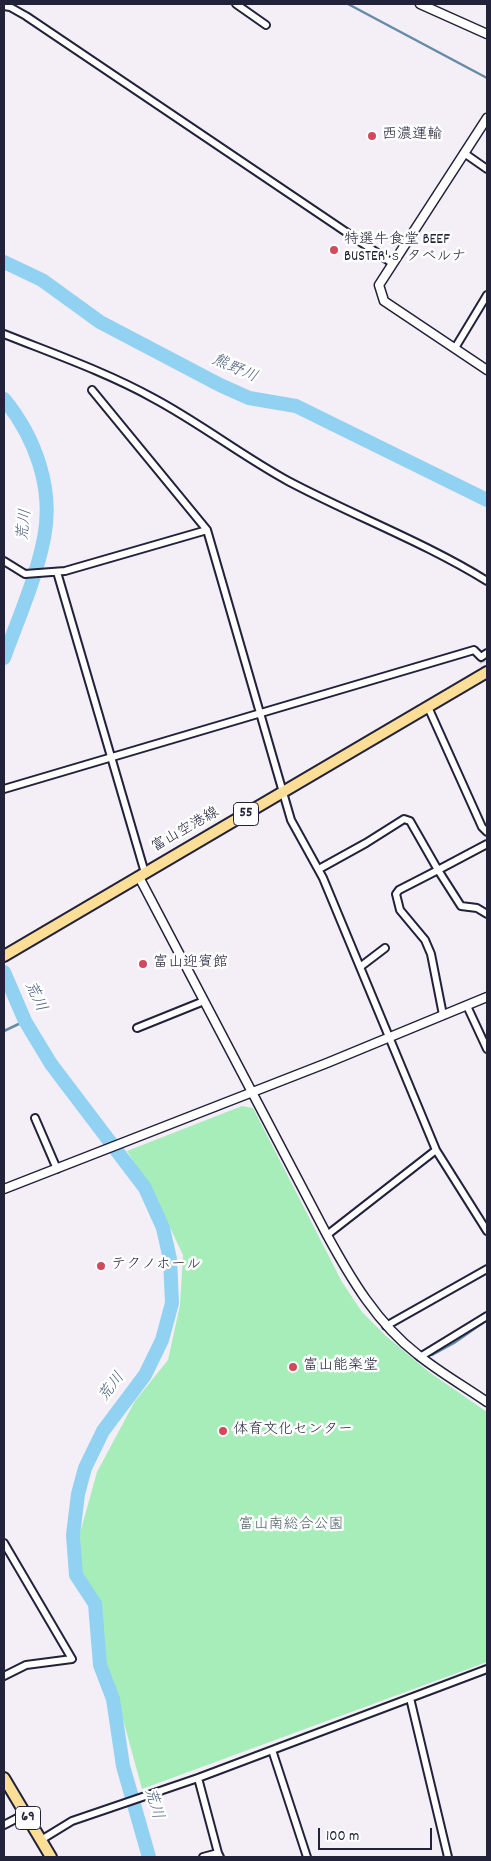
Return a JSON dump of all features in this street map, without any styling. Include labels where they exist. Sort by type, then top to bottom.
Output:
[{"type":"main road","name":"富山空港線","points":[[4,956],[487,672]]},
{"type":"main road","name":"69","points":[[4,1778],[52,1857]]},
{"type":"street","points":[[236,4],[266,25]]},
{"type":"street","points":[[420,4],[487,34]]},
{"type":"street","points":[[4,6],[10,7],[26,16],[392,263]]},
{"type":"street","points":[[487,118],[378,285],[384,301],[487,370]]},
{"type":"street","points":[[464,153],[487,169]]},
{"type":"street","points":[[455,348],[487,296]]},
{"type":"street","points":[[4,334],[93,369],[153,398],[285,479],[335,505],[459,563],[487,582]]},
{"type":"street","points":[[92,390],[207,530],[291,820],[319,869],[436,1150],[487,1231]]},
{"type":"street","points":[[4,561],[25,574],[57,572],[207,530]]},
{"type":"street","points":[[57,572],[111,757],[142,875],[204,1001],[327,1235],[372,1310],[386,1326],[420,1357],[487,1402]]},
{"type":"street","points":[[4,789],[474,650],[481,657],[487,653]]},
{"type":"street","points":[[428,707],[482,827],[487,832]]},
{"type":"street","points":[[319,869],[404,819],[410,821],[461,906],[477,908],[487,914]]},
{"type":"street","points":[[443,1015],[431,954],[425,940],[400,910],[396,894],[399,890],[487,844]]},
{"type":"street","points":[[360,967],[385,948]]},
{"type":"street","points":[[4,1189],[487,997]]},
{"type":"street","points":[[137,1028],[204,1001]]},
{"type":"street","points":[[467,1006],[487,1049]]},
{"type":"street","points":[[35,1118],[57,1169]]},
{"type":"street","points":[[327,1235],[436,1150]]},
{"type":"street","points":[[386,1326],[487,1270]]},
{"type":"street","points":[[420,1357],[487,1316]]},
{"type":"street","points":[[4,1543],[72,1659],[26,1665],[4,1676]]},
{"type":"street","points":[[41,1840],[72,1821],[198,1778],[487,1669]]},
{"type":"street","points":[[410,1698],[448,1857]]},
{"type":"street","points":[[272,1750],[307,1857]]},
{"type":"street","points":[[198,1778],[219,1855],[203,1857]]},
{"type":"street","points":[[4,1825],[25,1814]]},
{"type":"green space","name":"富山南総合公園","points":[[242,1106],[253,1108],[342,1282],[362,1312],[386,1336],[429,1372],[487,1412],[487,1662],[142,1789],[121,1712],[103,1665],[102,1607],[81,1578],[80,1533],[97,1472],[135,1401],[168,1360],[180,1305],[183,1255],[157,1200],[127,1151]]},
{"type":"waterway","points":[[348,4],[487,78]]},
{"type":"waterway","name":"熊野川","points":[[4,262],[42,280],[100,322],[220,385],[249,398],[296,406],[487,500]]},
{"type":"waterway","name":"荒川","points":[[4,399],[25,430],[33,446],[44,482],[46,501],[46,519],[41,553],[4,658]]},
{"type":"waterway","name":"荒川","points":[[4,972],[25,1021],[51,1064],[145,1188],[163,1228],[170,1259],[172,1303],[162,1340],[145,1375],[103,1431],[85,1468],[78,1494],[73,1535],[76,1575],[95,1604],[100,1665],[113,1699],[123,1766],[149,1857]]},
{"type":"waterway","points":[[4,1031],[25,1021]]},
{"type":"waterway","points":[[432,1355],[454,1343],[487,1320]]},
{"type":"tunnel","points":[[481,657],[487,674]]},
{"type":"place","name":"西濃運輸","points":[[372,136]]},
{"type":"place","name":"特選牛食堂 BEEF BUSTER'ｓ タベルナ","points":[[334,250]]},
{"type":"place","name":"富山迎賓館","points":[[143,964]]},
{"type":"place","name":"テクノホール","points":[[101,1266]]},
{"type":"place","name":"富山能楽堂","points":[[293,1367]]},
{"type":"place","name":"体育文化センター","points":[[223,1431]]}]
